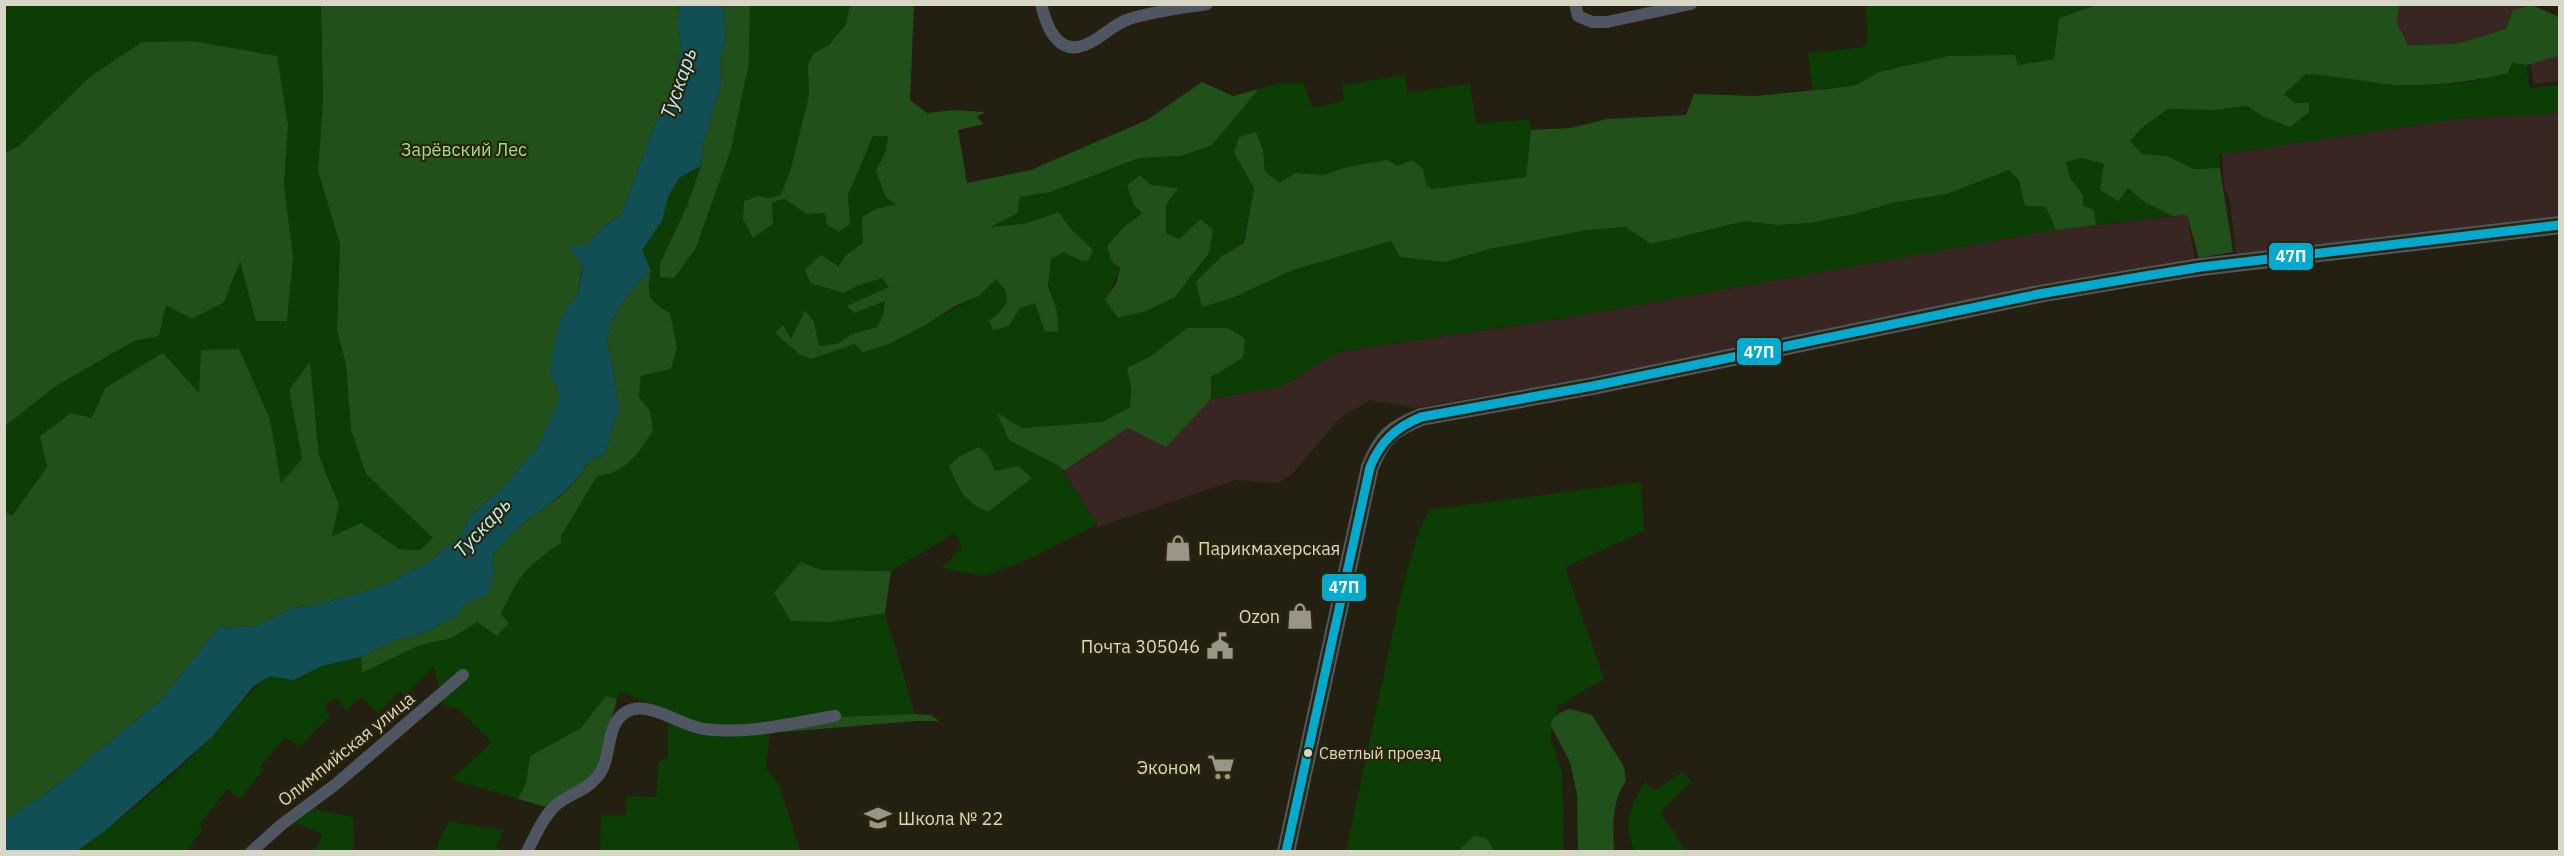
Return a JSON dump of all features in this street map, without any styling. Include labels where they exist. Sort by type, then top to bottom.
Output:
[{"type":"street","points":[[1041,4],[1046,26],[1054,38],[1074,48],[1086,45],[1127,19],[1207,4]]},
{"type":"street","points":[[1575,4],[1578,16],[1592,22],[1607,22],[1691,4]]},
{"type":"street","points":[[1286,852],[1370,467],[1376,450],[1398,427],[1421,417],[1593,386],[2073,289],[2202,267],[2559,225]]},
{"type":"street","name":"Олимпийская улица","points":[[251,852],[281,825],[336,784],[463,675]]},
{"type":"street","points":[[527,852],[538,830],[556,805],[589,786],[603,771],[612,732],[627,711],[639,708],[654,710],[678,723],[704,729],[725,730],[747,730],[835,716]]},
{"type":"shaded area","points":[[2399,5],[2529,5],[2513,10],[2506,29],[2456,44],[2408,45],[2397,23]]},
{"type":"shaded area","points":[[2559,53],[2559,81],[2534,84],[2530,60]]},
{"type":"shaded area","points":[[2559,111],[2559,217],[2236,254],[2230,201],[2224,186],[2222,151],[2392,123]]},
{"type":"shaded area","points":[[2187,215],[2196,265],[1628,371],[1415,408],[1370,400],[1340,418],[1290,476],[1277,483],[1236,480],[1098,527],[1064,472],[1128,428],[1166,446],[1211,399],[1283,386],[1338,352],[1560,319],[2044,231]]},
{"type":"green space","points":[[2101,4],[2399,5],[2397,23],[2408,45],[2456,44],[2506,29],[2513,10],[2532,5],[2559,17],[2559,56],[2527,65],[2512,63],[2508,73],[2430,85],[2384,84],[2306,74],[2284,94],[2295,103],[2309,103],[2309,112],[2290,127],[2262,116],[2247,106],[2214,110],[2168,109],[2144,126],[2130,141],[2142,154],[2167,156],[2194,169],[2220,168],[2233,252],[2199,258],[2187,215],[2173,216],[2146,203],[2128,188],[2118,201],[2100,190],[2104,164],[2082,158],[2066,162],[2070,178],[2083,195],[2083,206],[2094,210],[2096,225],[2056,230],[2046,207],[2025,206],[2019,180],[2009,170],[1947,194],[1892,203],[1855,214],[1809,223],[1776,225],[1745,221],[1651,244],[1625,227],[1588,230],[1489,249],[1445,262],[1400,257],[1391,241],[1293,270],[1230,299],[1202,307],[1196,282],[1222,256],[1244,243],[1254,188],[1234,153],[1239,137],[1256,132],[1263,150],[1265,171],[1279,183],[1296,173],[1324,175],[1343,168],[1387,160],[1397,166],[1412,160],[1423,169],[1426,185],[1432,189],[1526,177],[1531,130],[1571,128],[1607,119],[1686,115],[1694,94],[1756,96],[1856,85],[1879,72],[1949,56],[2015,55],[2018,65],[2054,59],[2059,18]]},
{"type":"green space","points":[[5,5],[321,5],[323,99],[318,171],[340,244],[337,330],[346,365],[351,430],[366,474],[434,538],[420,550],[399,549],[361,523],[332,536],[339,505],[319,456],[310,363],[289,390],[302,459],[281,483],[270,419],[199,393],[92,419],[47,467],[12,517],[5,511],[5,426],[56,386],[134,341],[159,336],[166,305],[240,260],[293,256],[284,185],[288,125],[19,146],[5,153]]},
{"type":"green space","name":"Зарёвский Лес","points":[[321,5],[680,5],[678,23],[681,46],[671,101],[655,124],[622,214],[601,229],[586,245],[578,294],[562,317],[550,371],[562,398],[537,449],[504,486],[470,516],[461,536],[431,560],[391,582],[319,604],[290,609],[257,626],[218,628],[161,700],[48,792],[5,822],[5,511],[12,516],[47,467],[40,436],[71,413],[92,418],[105,388],[163,353],[199,393],[201,350],[239,349],[270,419],[281,483],[302,459],[289,390],[310,362],[319,456],[339,505],[332,536],[361,523],[399,549],[420,550],[433,538],[366,474],[351,430],[346,365],[337,330],[340,244],[318,171],[323,99]]},
{"type":"green space","points":[[723,5],[750,5],[749,63],[731,149],[696,248],[674,278],[660,277],[660,263],[687,206],[701,166],[704,140],[721,84],[720,58],[726,38]]},
{"type":"green space","points":[[750,5],[850,5],[846,24],[829,45],[814,53],[808,65],[809,95],[791,168],[781,195],[770,198],[759,196],[753,238],[773,224],[772,202],[785,199],[806,214],[826,213],[827,225],[840,232],[850,224],[848,195],[873,136],[888,136],[886,150],[876,171],[896,204],[876,209],[863,243],[846,255],[837,266],[844,293],[882,278],[889,286],[855,313],[886,301],[883,316],[877,327],[851,334],[839,343],[819,346],[814,321],[805,312],[791,340],[776,333],[800,355],[810,359],[837,348],[910,332],[979,296],[996,279],[1005,290],[1007,302],[989,321],[1009,326],[1020,307],[1035,302],[1057,311],[1048,286],[1051,259],[1064,252],[1079,260],[1092,250],[1069,227],[1059,212],[1024,224],[988,228],[1019,197],[1052,192],[1139,158],[1181,156],[1212,145],[1259,89],[1280,83],[1304,83],[1312,108],[1344,101],[1342,85],[1405,75],[1407,93],[1470,84],[1476,124],[1530,120],[1527,177],[1432,189],[1397,166],[1343,168],[1324,175],[1296,173],[1279,183],[1265,171],[1263,150],[1234,153],[1254,188],[1243,243],[1222,256],[1202,307],[1230,299],[1293,270],[1391,240],[1445,262],[1489,249],[1588,230],[1625,227],[1651,244],[1745,221],[1776,225],[1809,223],[1855,214],[1888,204],[1947,194],[2009,170],[2019,180],[2025,206],[2047,207],[2056,230],[1560,319],[1338,352],[1283,386],[1211,399],[1211,378],[1225,368],[1187,328],[1151,356],[1127,368],[1131,388],[1130,407],[1102,422],[1022,428],[997,414],[1036,453],[1059,466],[1098,524],[1029,559],[985,576],[942,568],[962,546],[955,533],[891,571],[821,570],[801,562],[830,622],[885,613],[915,714],[811,718],[780,725],[783,732],[770,733],[766,767],[779,785],[800,851],[600,851],[601,815],[626,815],[627,796],[656,797],[659,761],[668,759],[668,723],[704,735],[764,733],[694,722],[619,691],[617,699],[606,696],[581,728],[530,756],[526,783],[518,799],[451,779],[492,743],[459,709],[443,705],[434,666],[405,695],[400,691],[378,713],[361,697],[346,711],[337,697],[324,705],[330,717],[299,747],[285,737],[260,767],[263,770],[240,799],[227,789],[199,826],[203,829],[187,851],[77,852],[179,769],[218,731],[253,690],[270,676],[294,680],[322,666],[361,657],[363,673],[420,645],[452,638],[477,622],[508,623],[501,615],[518,581],[531,566],[561,543],[561,536],[597,475],[609,475],[650,411],[639,398],[641,376],[671,369],[655,305],[647,288],[651,270],[642,250],[662,221],[668,197],[679,178],[701,166],[687,206],[660,263],[696,248],[731,149],[749,63]],"holes":[[[1151,185],[1177,188],[1166,205],[1165,233],[1209,254],[1175,297],[1105,299],[1118,273],[1124,227],[1142,212]],[[989,457],[995,472],[988,512]]]},
{"type":"green space","points":[[850,5],[914,5],[910,100],[927,113],[955,110],[985,112],[977,117],[984,124],[958,130],[967,183],[1031,170],[1147,120],[1202,82],[1233,96],[1259,89],[1212,145],[1181,156],[1139,158],[1051,192],[1019,197],[1018,213],[990,227],[1024,224],[1059,212],[1069,227],[1093,250],[1088,261],[1079,260],[1064,252],[1051,259],[1048,286],[1057,311],[1058,332],[1045,331],[1035,303],[1020,308],[1009,326],[993,330],[989,321],[1007,302],[1005,290],[996,279],[979,296],[955,306],[887,345],[863,352],[854,344],[811,359],[800,355],[775,333],[783,325],[791,339],[805,311],[814,321],[819,346],[839,343],[851,334],[877,327],[883,316],[885,301],[855,313],[847,306],[889,287],[882,278],[844,293],[810,283],[805,269],[821,255],[838,266],[846,255],[863,243],[862,217],[876,209],[896,204],[886,198],[876,171],[886,150],[888,136],[873,136],[848,195],[850,224],[839,232],[827,225],[825,213],[806,214],[785,199],[772,202],[773,224],[753,238],[743,219],[744,201],[759,196],[770,198],[781,195],[791,168],[809,95],[808,65],[814,53],[829,45],[846,24]]},
{"type":"green space","points":[[1873,5],[2101,5],[2059,18],[2054,59],[2017,65],[1879,72],[1856,85],[1813,90],[1808,53],[1864,47],[1868,40],[1866,7]]},
{"type":"green space","points":[[191,41],[277,56],[288,125],[284,185],[293,256],[287,321],[256,321],[240,261],[224,302],[192,319],[166,305],[159,336],[134,341],[56,386],[5,426],[5,153],[19,146],[91,76],[142,42]]},
{"type":"green space","points":[[2512,63],[2527,65],[2529,88],[2559,85],[2559,111],[2548,115],[2472,117],[2219,155],[2220,168],[2194,169],[2167,156],[2142,154],[2130,141],[2144,126],[2168,109],[2214,110],[2247,106],[2262,116],[2308,103],[2295,103],[2284,94],[2306,74],[2392,83],[2457,83],[2483,79]]},
{"type":"green space","points":[[2082,158],[2104,164],[2146,203],[2173,216],[2096,225],[2094,210],[2083,206],[2082,195],[2070,178],[2065,162]]},
{"type":"green space","points":[[1140,175],[1151,185],[1178,188],[1166,205],[1166,233],[1179,239],[1201,219],[1213,230],[1209,253],[1175,297],[1146,311],[1118,318],[1105,299],[1116,284],[1120,268],[1112,262],[1107,246],[1124,227],[1142,213],[1134,205],[1127,185]]},
{"type":"green space","points":[[651,270],[650,296],[657,305],[670,313],[677,348],[671,369],[641,376],[639,397],[650,411],[653,431],[642,447],[623,467],[597,476],[561,536],[561,543],[531,566],[518,581],[501,614],[509,623],[497,636],[477,622],[452,638],[420,645],[362,673],[361,657],[393,640],[420,634],[455,617],[466,603],[486,595],[495,575],[492,556],[522,525],[571,487],[589,460],[605,455],[619,405],[607,339],[611,321],[630,292]]},
{"type":"green space","points":[[1187,328],[1228,328],[1245,339],[1243,358],[1211,377],[1211,399],[1166,447],[1128,428],[1064,471],[1059,466],[1009,440],[997,413],[1022,428],[1102,422],[1130,407],[1131,388],[1127,368],[1151,356]]},
{"type":"green space","points":[[979,447],[989,457],[995,471],[1018,466],[1032,478],[988,512],[973,504],[963,494],[949,466],[960,456]]},
{"type":"green space","points":[[1641,482],[1644,531],[1565,567],[1604,679],[1558,706],[1550,736],[1562,772],[1564,851],[1346,852],[1402,590],[1418,533],[1429,510]]},
{"type":"green space","points":[[801,562],[821,570],[891,571],[885,613],[830,622],[791,621],[774,593]]},
{"type":"green space","points":[[606,696],[617,699],[597,771],[582,786],[547,807],[518,799],[526,783],[530,756],[581,728]]},
{"type":"green space","points":[[1570,709],[1592,715],[1624,767],[1626,781],[1615,806],[1614,851],[1578,851],[1577,794],[1570,762],[1551,726],[1555,717]]},
{"type":"green space","points":[[931,715],[939,721],[783,732],[780,724],[811,718]]},
{"type":"green space","points":[[1683,772],[1691,781],[1660,812],[1686,851],[1635,851],[1628,824],[1632,807],[1645,782],[1654,791]]},
{"type":"green space","points":[[308,808],[353,817],[354,851],[314,851],[323,834],[294,822]]},
{"type":"green space","points":[[448,822],[504,830],[496,847],[505,851],[435,851]]},
{"type":"green space","points":[[1474,836],[1486,838],[1495,851],[1461,851],[1462,847]]},
{"type":"water","name":"Тускарь","points":[[680,5],[723,5],[726,38],[720,58],[721,84],[704,140],[701,166],[679,178],[668,197],[662,221],[642,250],[651,270],[630,292],[611,321],[607,339],[619,405],[605,455],[589,460],[570,486],[506,540],[492,556],[495,575],[487,595],[466,603],[455,617],[420,634],[393,640],[361,657],[322,666],[294,680],[270,676],[253,687],[212,737],[105,831],[77,851],[5,851],[5,822],[7,819],[48,792],[161,700],[218,628],[257,626],[290,609],[319,604],[391,582],[431,560],[461,536],[470,516],[504,486],[537,449],[561,398],[550,371],[555,340],[562,317],[578,294],[583,268],[570,246],[586,245],[601,229],[622,214],[655,124],[671,101],[681,46],[678,23]]},
{"type":"transit line","name":"47П","points":[[1286,852],[1370,467],[1390,436],[1412,421],[1421,417],[1593,386],[2039,294],[2201,267],[2560,225]]},
{"type":"place","name":"Парикмахерская","points":[[1178,548]]},
{"type":"place","name":"Ozon","points":[[1300,616]]},
{"type":"place","name":"Почта 305046","points":[[1220,646]]},
{"type":"place","name":"Светлый проезд","points":[[1308,753]]},
{"type":"place","name":"Эконом","points":[[1221,767]]},
{"type":"place","name":"Школа № 22","points":[[878,818]]}]
